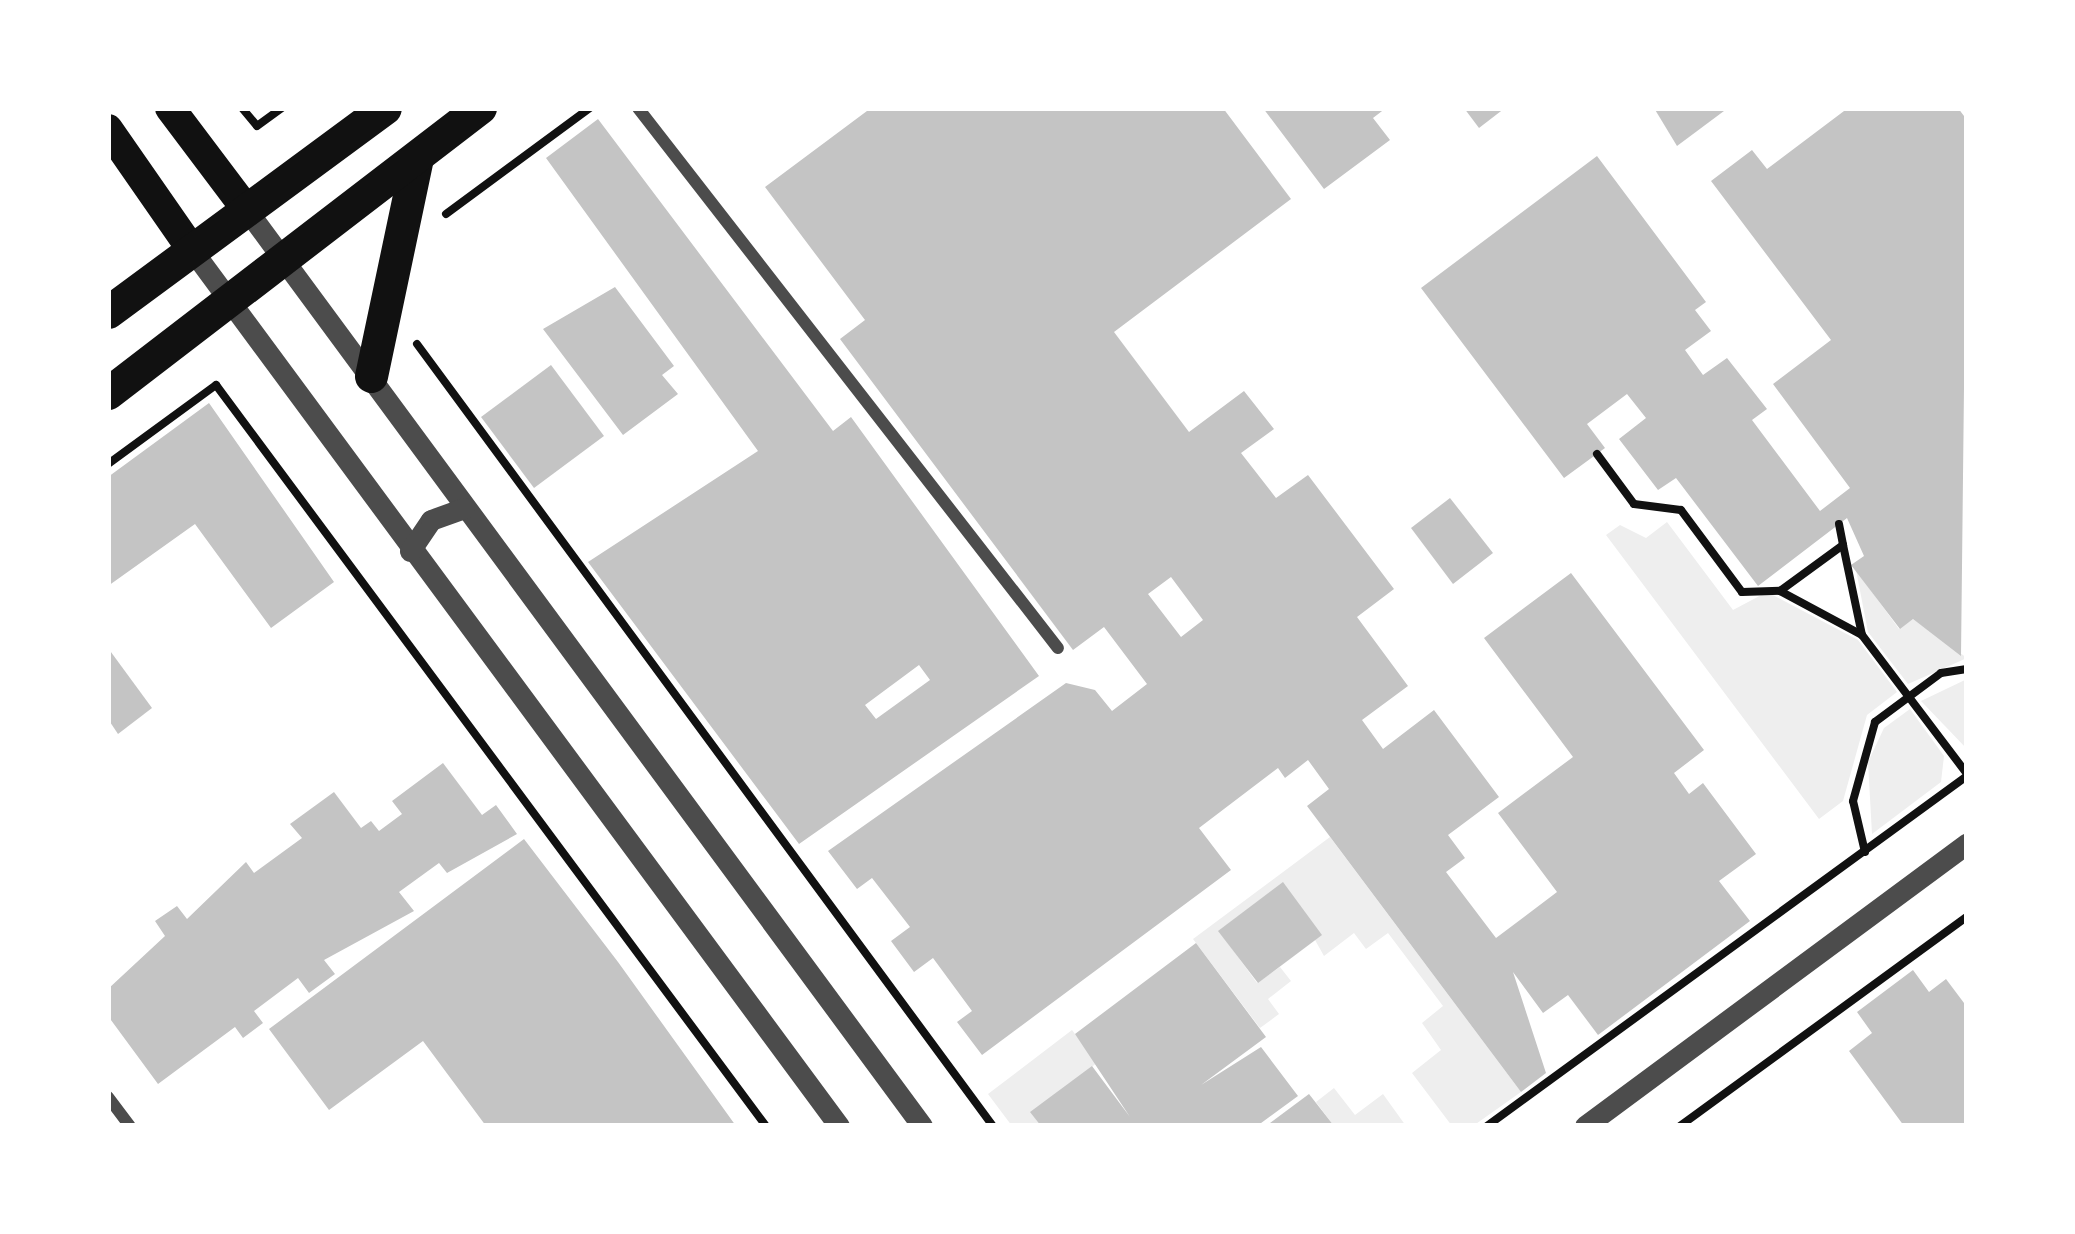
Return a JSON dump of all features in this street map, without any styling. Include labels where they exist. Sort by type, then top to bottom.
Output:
[{"type":"highway","points":[[108,312],[385,108]]},
{"type":"highway","points":[[108,393],[416,163],[481,108]]},
{"type":"highway","points":[[370,376],[416,163]]},
{"type":"main road","points":[[170,108],[246,209]]},
{"type":"main road","points":[[108,129],[192,250]]},
{"type":"street","points":[[638,108],[1058,648]]},
{"type":"street","points":[[246,209],[922,1126]]},
{"type":"street","points":[[192,250],[839,1126]]},
{"type":"street","points":[[410,551],[431,520],[464,508]]},
{"type":"street","points":[[1585,1126],[1967,843]]},
{"type":"street","points":[[108,1097],[130,1126]]},
{"type":"path","points":[[242,108],[257,127],[282,108]]},
{"type":"path","points":[[437,221],[590,108]]},
{"type":"path","points":[[408,332],[993,1126]]},
{"type":"path","points":[[108,464],[216,385],[766,1126]]},
{"type":"path","points":[[1487,1126],[1967,775],[1862,635],[1780,591],[1742,592],[1681,510],[1634,504],[1597,454]]},
{"type":"path","points":[[1839,524],[1862,635]]},
{"type":"path","points":[[1780,591],[1843,544]]},
{"type":"path","points":[[1865,853],[1858,759],[1875,722],[1909,696],[1967,669]]},
{"type":"path","points":[[1680,1126],[1967,917]]},
{"type":"shaded area","points":[[1667,522],[1733,610],[1767,592],[1858,640],[1897,692],[1867,715],[1843,801],[1819,819],[1606,535],[1620,525],[1646,538]]},
{"type":"shaded area","points":[[1856,570],[1899,629],[1913,619],[1967,658],[1908,684],[1868,632]]},
{"type":"shaded area","points":[[1967,679],[1967,749],[1921,701]]},
{"type":"shaded area","points":[[1910,709],[1944,756],[1941,782],[1872,834],[1868,762],[1884,728]]},
{"type":"shaded area","points":[[1330,837],[1521,1092],[1473,1126],[1452,1126],[1412,1073],[1441,1050],[1422,1023],[1443,1006],[1388,933],[1366,949],[1354,933],[1324,956],[1283,883],[1219,931],[1257,983],[1280,967],[1291,981],[1268,999],[1279,1014],[1260,1028],[1193,939]]},
{"type":"shaded area","points":[[1072,1030],[1097,1063],[1031,1112],[1041,1126],[1012,1126],[988,1094]]},
{"type":"shaded area","points":[[1334,1088],[1355,1115],[1383,1094],[1406,1126],[1334,1126],[1316,1102]]},
{"type":"building","points":[[871,108],[1223,108],[1291,199],[1114,332],[1189,432],[1244,391],[1274,429],[1241,453],[1276,498],[1308,475],[1394,589],[1357,617],[1408,686],[1362,720],[1383,749],[1434,710],[1499,797],[1448,835],[1465,858],[1446,872],[1496,938],[1557,892],[1498,813],[1573,757],[1484,638],[1571,573],[1704,750],[1674,773],[1689,794],[1703,783],[1756,854],[1719,881],[1750,921],[1598,1035],[1568,995],[1543,1013],[1513,972],[1546,1073],[1521,1092],[1307,806],[1329,789],[1308,760],[1285,778],[1278,768],[1199,828],[1231,870],[982,1055],[957,1022],[972,1011],[933,958],[914,972],[891,941],[910,927],[872,878],[857,889],[828,851],[1066,683],[1095,690],[1112,711],[1147,684],[1104,627],[1073,650],[840,339],[865,320],[765,187]],"holes":[[[1171,577],[1203,620],[1181,637],[1148,594]]]},
{"type":"building","points":[[1263,108],[1386,108],[1373,118],[1390,140],[1324,189]]},
{"type":"building","points":[[1464,108],[1505,108],[1479,128]]},
{"type":"building","points":[[1654,108],[1728,108],[1677,146]]},
{"type":"building","points":[[1848,108],[1958,108],[1967,120],[1961,656],[1913,619],[1900,629],[1851,565],[1864,556],[1847,518],[1758,586],[1676,478],[1658,490],[1619,439],[1646,418],[1627,394],[1587,424],[1605,448],[1564,478],[1421,288],[1597,156],[1706,302],[1695,310],[1711,331],[1685,350],[1703,375],[1727,358],[1767,409],[1752,420],[1820,511],[1850,488],[1773,384],[1831,340],[1711,181],[1752,150],[1767,169]]},
{"type":"building","points":[[598,119],[833,431],[851,417],[1039,676],[799,844],[588,562],[758,451],[546,158]],"holes":[[[919,665],[930,680],[876,719],[865,705]]]},
{"type":"building","points":[[615,287],[674,366],[662,375],[678,394],[623,435],[543,329]]},
{"type":"building","points":[[551,365],[604,436],[534,488],[481,417]]},
{"type":"building","points":[[209,403],[334,582],[271,628],[195,524],[108,586],[108,477]]},
{"type":"building","points":[[1450,498],[1493,553],[1453,584],[1411,528]]},
{"type":"building","points":[[108,648],[152,708],[118,734],[108,719]]},
{"type":"building","points":[[443,763],[482,815],[496,805],[517,834],[447,873],[439,863],[399,892],[414,911],[324,960],[335,974],[309,993],[298,978],[254,1011],[263,1023],[243,1038],[235,1027],[158,1084],[108,1016],[108,989],[165,936],[155,921],[177,906],[187,919],[246,862],[254,873],[302,838],[290,824],[334,792],[361,828],[371,821],[379,831],[402,814],[392,801]]},
{"type":"building","points":[[524,839],[736,1126],[486,1126],[423,1041],[329,1110],[269,1029]]},
{"type":"building","points":[[1283,882],[1322,935],[1258,983],[1218,931]]},
{"type":"building","points":[[1196,943],[1266,1037],[1201,1085],[1261,1047],[1298,1096],[1257,1126],[1041,1126],[1030,1112],[1092,1066],[1130,1117],[1075,1034]]},
{"type":"building","points":[[1913,970],[1929,992],[1946,979],[1967,1007],[1967,1126],[1904,1126],[1849,1051],[1872,1033],[1857,1012]]},
{"type":"building","points":[[1309,1094],[1334,1126],[1266,1126]]}]
